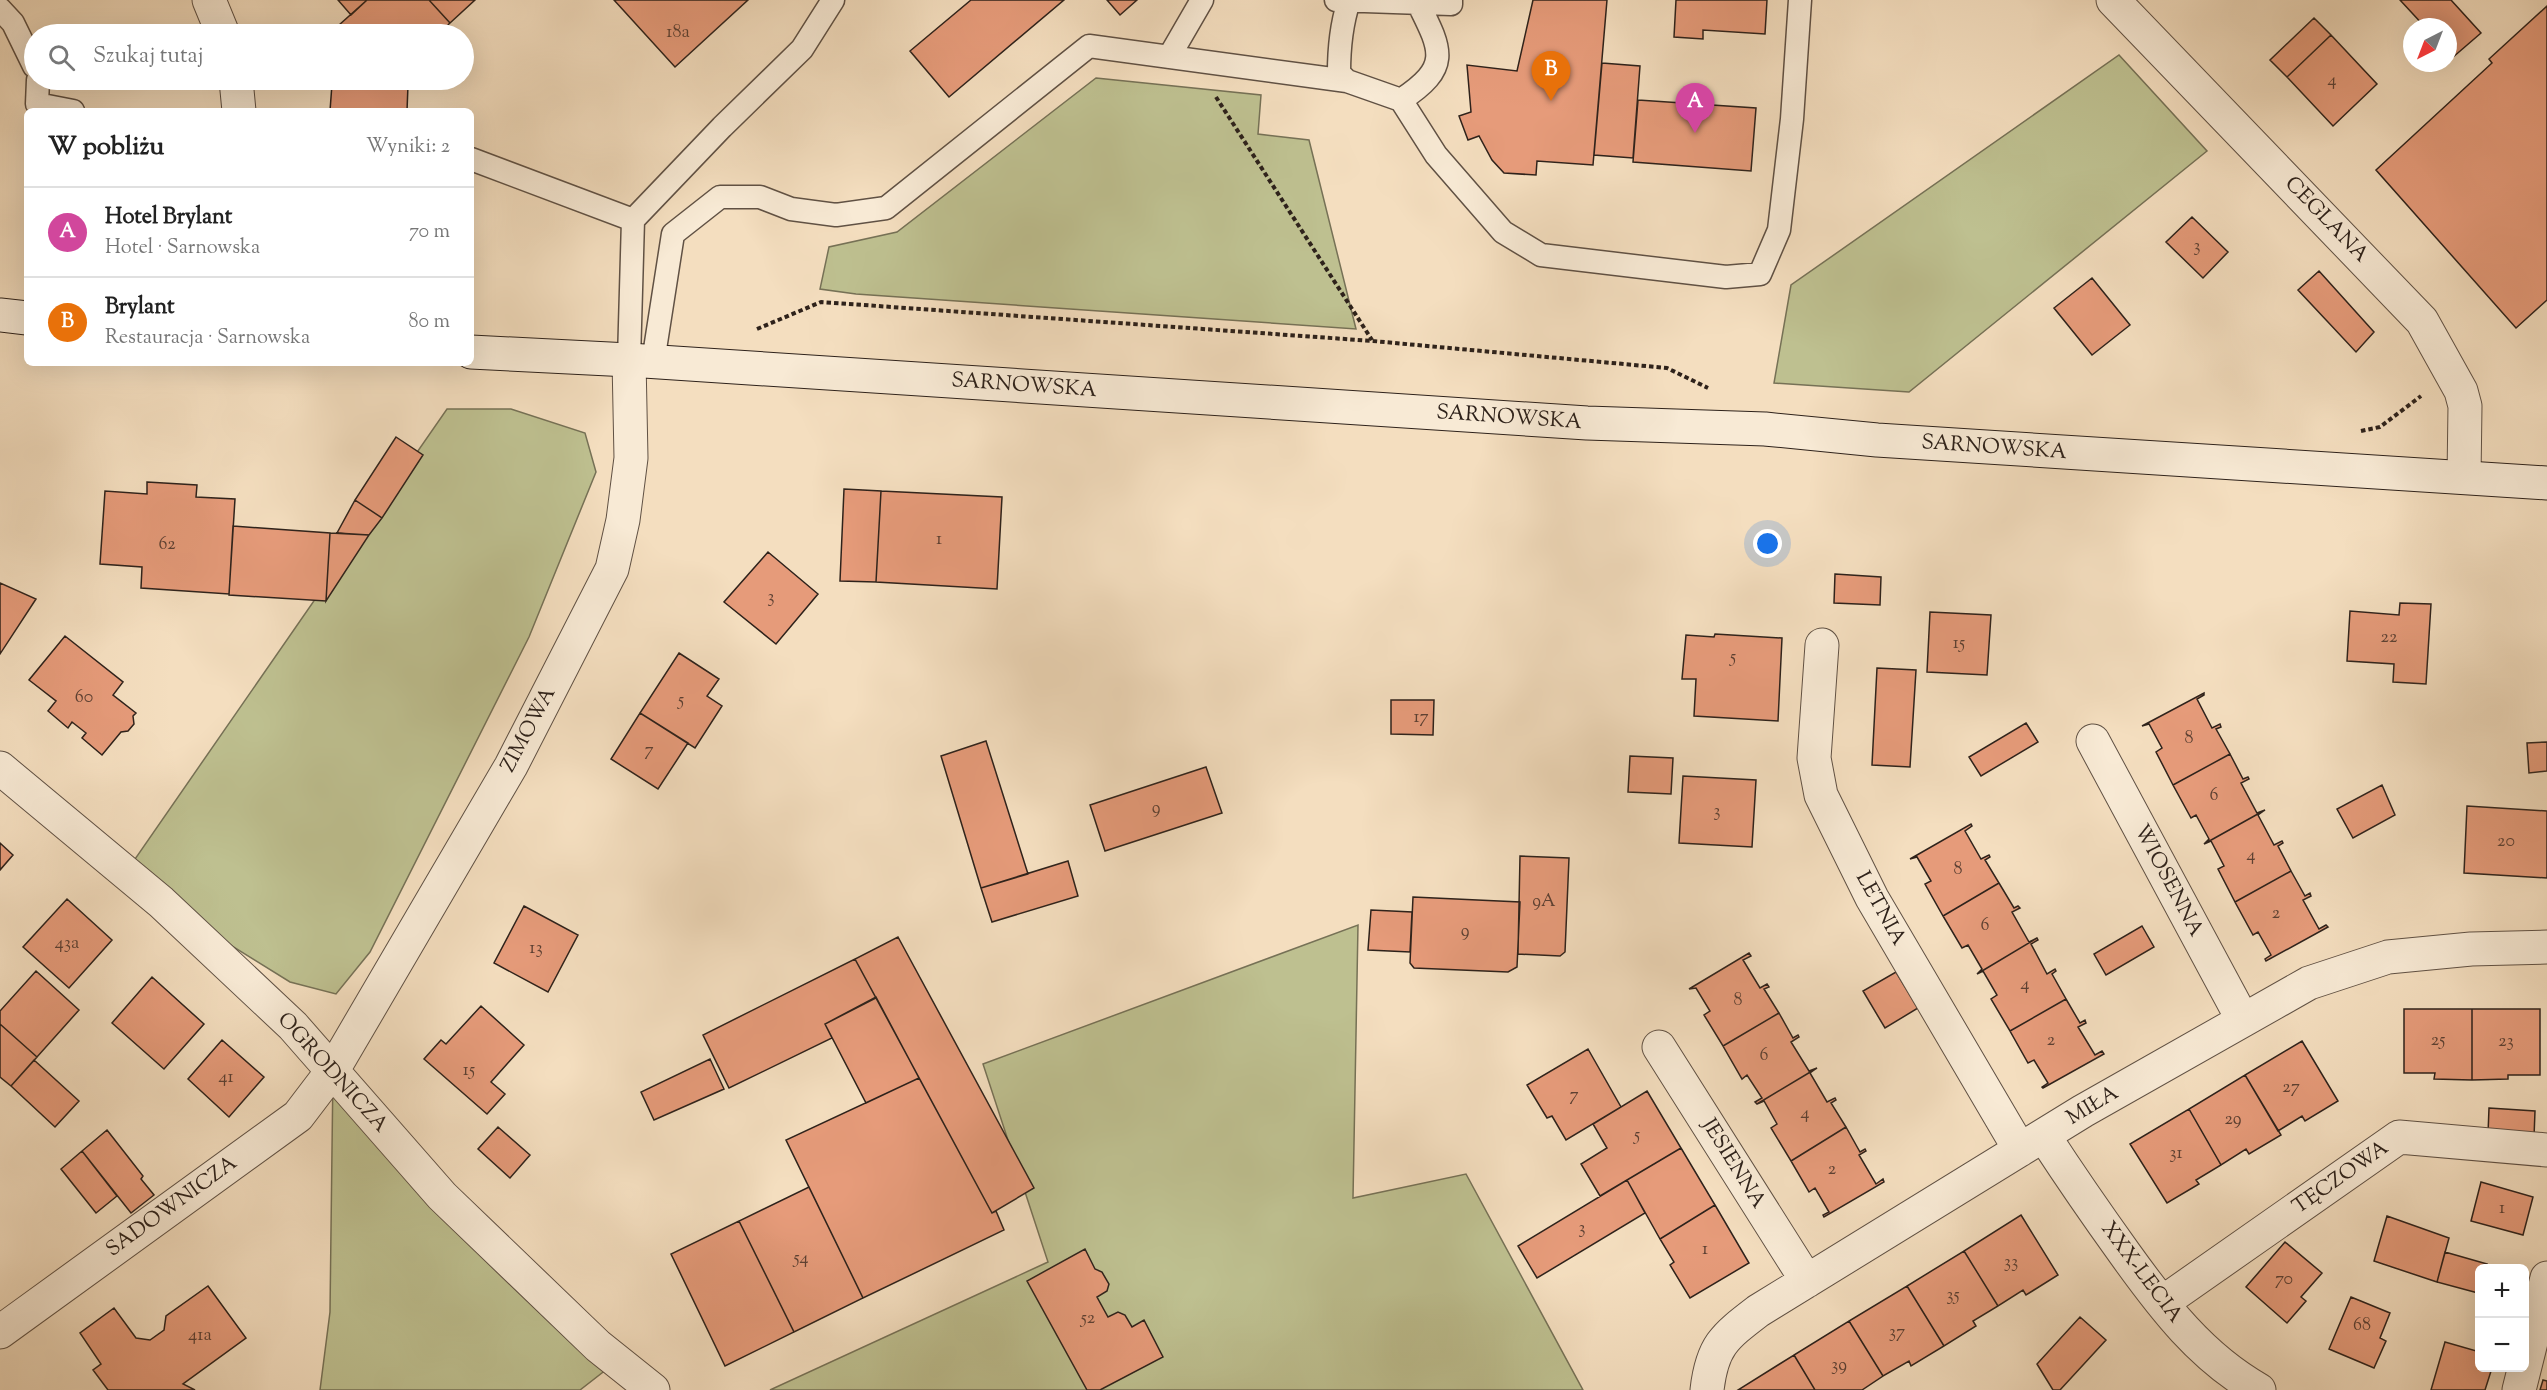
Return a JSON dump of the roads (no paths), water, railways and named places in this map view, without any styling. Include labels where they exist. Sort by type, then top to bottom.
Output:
[{"type":"street","points":[[209,0],[219,24]]},
{"type":"street","name":"CEGLANA","points":[[2114,0],[2422,321],[2461,392],[2465,406],[2464,477]]},
{"type":"street","points":[[237,90],[240,108]]},
{"type":"street","points":[[0,315],[24,318]]},
{"type":"street","name":"SARNOWSKA","points":[[474,352],[1587,423],[1765,429],[1877,440],[2547,483]]},
{"type":"street","name":"ZIMOWA","points":[[333,1070],[511,766],[600,596],[615,560],[623,520],[641,361]]},
{"type":"street","name":"LETNIA","points":[[1822,645],[1814,758],[1821,795],[1872,898],[2032,1143]]},
{"type":"street","name":"WIOSENNA","points":[[2093,741],[2243,1020]]},
{"type":"street","name":"OGRODNICZA","points":[[0,768],[161,902],[293,1026],[442,1196],[598,1346],[653,1390]]},
{"type":"street","name":"MIŁA","points":[[1707,1390],[1710,1364],[1726,1335],[1758,1311],[2083,1111],[2309,983],[2388,957],[2547,947]]},
{"type":"street","name":"JESIENNA","points":[[1659,1047],[1807,1281]]},
{"type":"street","name":"SADOWNICZA","points":[[0,1332],[298,1116],[333,1070]]},
{"type":"street","name":"TĘCZOWA","points":[[2162,1303],[2399,1137],[2547,1150]]},
{"type":"street","name":"XXX-LECIA","points":[[2032,1143],[2083,1197],[2162,1303],[2196,1344],[2233,1375],[2259,1390]]},
{"type":"street","points":[[2519,1390],[2547,1278]]},
{"type":"lane","points":[[641,361],[633,220],[722,127],[802,49],[832,0]]},
{"type":"lane","points":[[1180,58],[1202,0]]},
{"type":"lane","points":[[1336,0],[1451,4],[1451,0]]},
{"type":"lane","points":[[641,361],[673,234],[720,197],[760,197],[791,209],[836,215],[886,208],[1089,46],[1347,81],[1401,100],[1436,155],[1503,232],[1541,255],[1726,277],[1760,274],[1779,230],[1792,119],[1800,0]]},
{"type":"lane","points":[[1347,81],[1339,73],[1339,52],[1340,34],[1349,1]]},
{"type":"lane","points":[[1401,100],[1430,79],[1436,64],[1437,51],[1433,34],[1418,3]]},
{"type":"lane","points":[[0,9],[13,23],[24,46]]},
{"type":"lane","points":[[38,90],[37,105],[55,108]]},
{"type":"lane","points":[[474,160],[633,220]]},
{"type":"place","name":"Brylant","points":[[1551,101]]},
{"type":"place","name":"Hotel Brylant","points":[[1695,133]]}]
